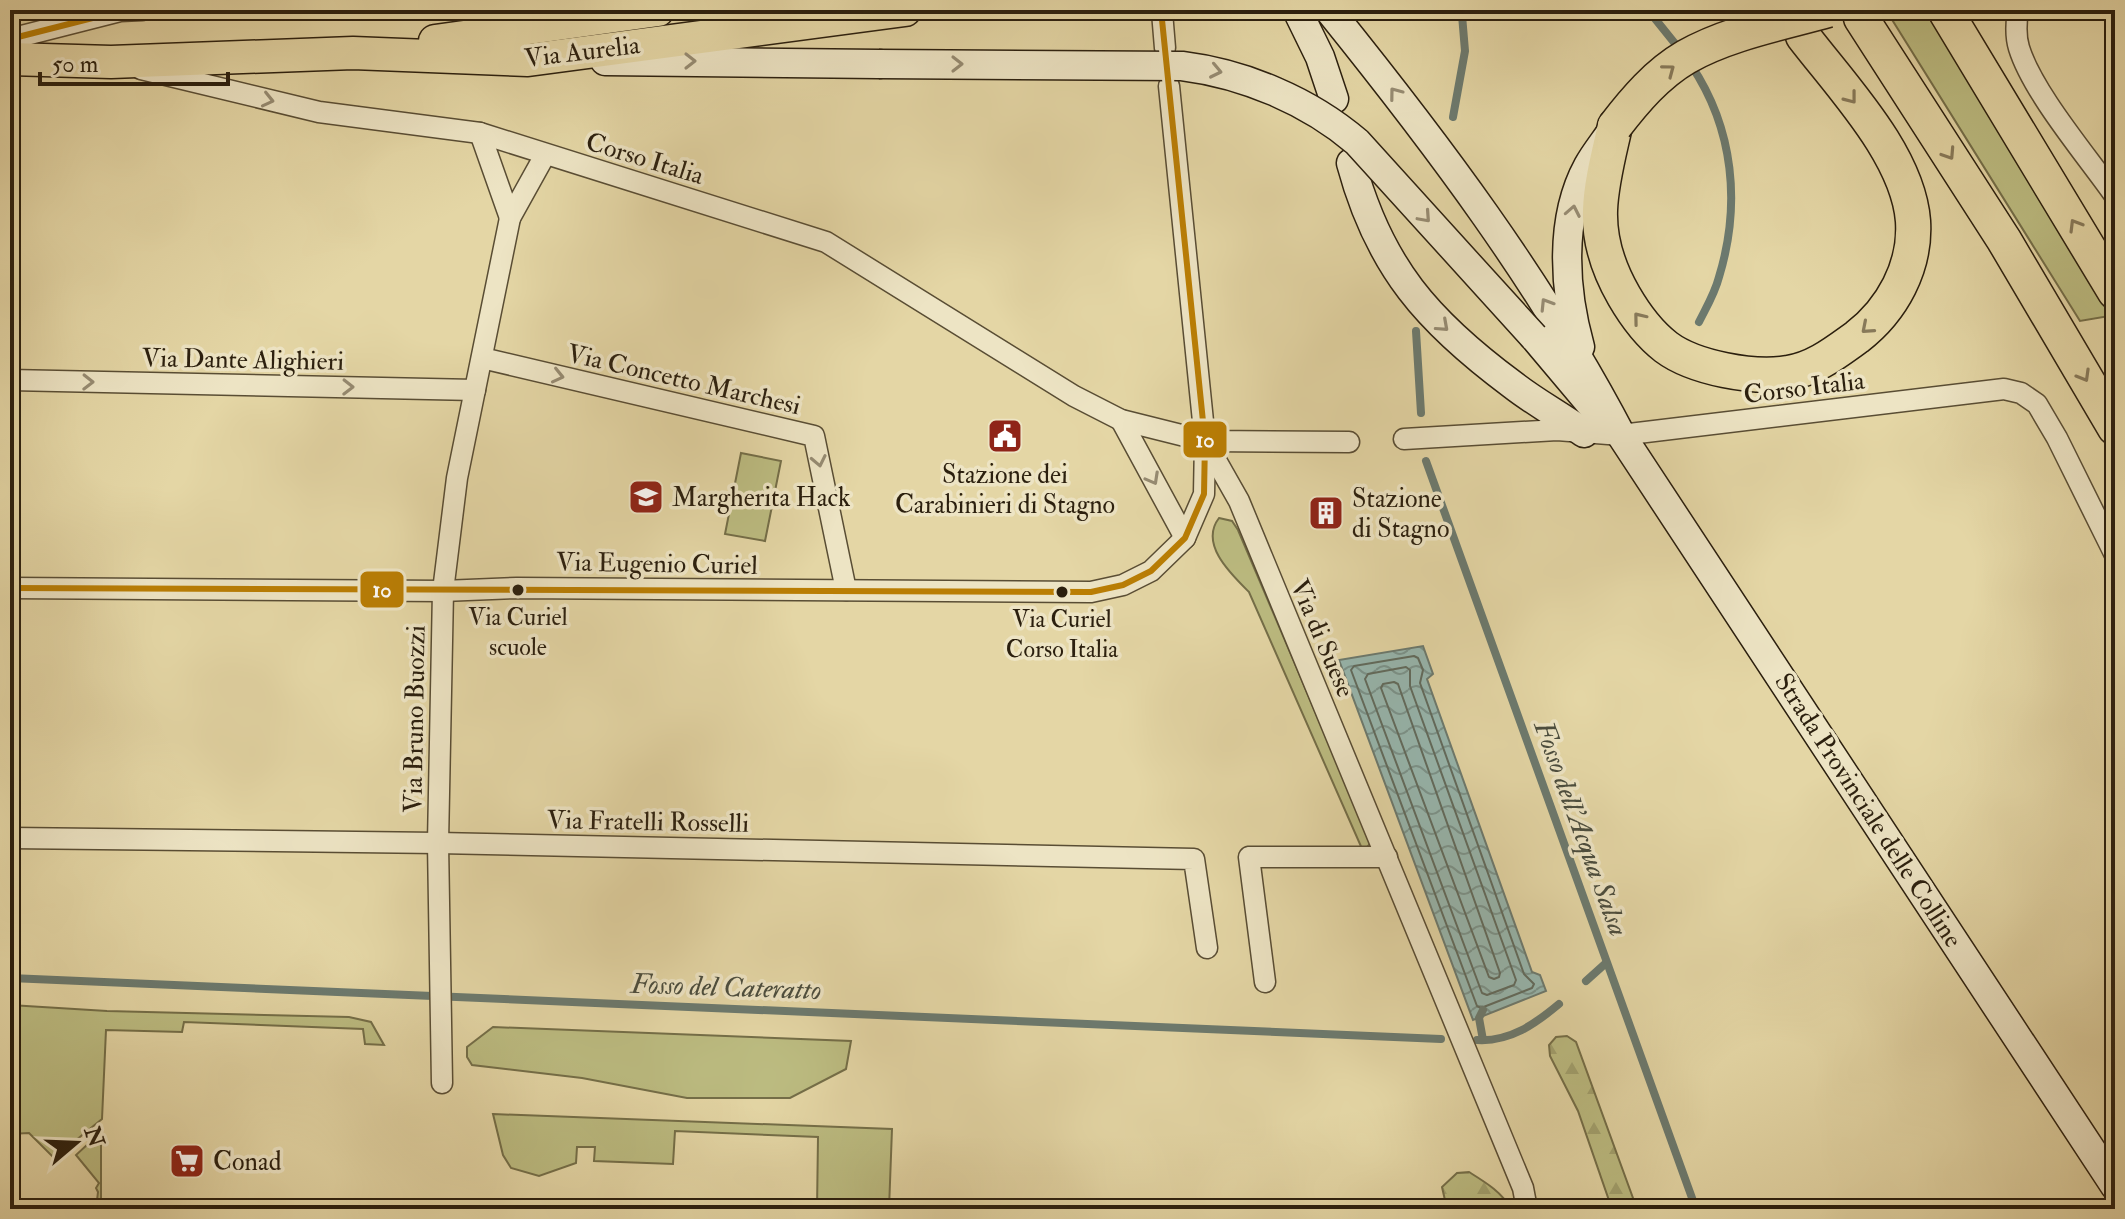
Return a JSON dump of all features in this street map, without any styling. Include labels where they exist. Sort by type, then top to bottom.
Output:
[{"type":"highway","points":[[1803,36],[1889,151],[1902,180],[1913,220],[1907,268],[1887,307],[1867,329],[1814,365],[1789,373],[1758,375],[1704,365],[1667,348],[1636,317],[1614,278],[1603,243],[1600,211],[1615,126],[1640,94],[1686,58],[1725,41],[1828,10]]},
{"type":"highway","points":[[1946,12],[2115,292]]},
{"type":"highway","points":[[1861,18],[2004,240],[2109,418]]},
{"type":"main road","name":"Via Aurelia","points":[[353,53],[658,10]]},
{"type":"main road","name":"Via Aurelia","points":[[10,59],[111,62],[353,53],[528,60],[905,10]]},
{"type":"main road","points":[[1297,10],[1320,57],[1334,99]]},
{"type":"main road","points":[[1329,10],[1478,204],[1587,370],[1621,435]]},
{"type":"main road","points":[[528,60],[1182,66],[1228,73],[1324,116],[1357,142],[1534,337],[1585,400],[1621,435]]},
{"type":"main road","points":[[1587,370],[1576,331],[1567,260],[1570,225],[1576,195],[1588,165],[1615,126]]},
{"type":"main road","points":[[1351,163],[1367,215],[1381,246],[1400,278],[1425,308],[1516,388],[1584,433]]},
{"type":"main road","name":"Strada Provinciale delle Colline","points":[[1621,435],[2115,1186]]},
{"type":"street","points":[[10,39],[120,11],[142,10]]},
{"type":"street","points":[[2018,10],[2016,29],[2019,47],[2029,71],[2115,196]]},
{"type":"street","points":[[1162,12],[1165,48]]},
{"type":"street","name":"Corso Italia","points":[[111,62],[319,112],[480,133],[826,242],[1074,396],[1121,420],[1205,441],[1349,442]]},
{"type":"street","name":"Via Eugenio Curiel","points":[[10,588],[1091,592],[1123,585],[1151,571],[1185,538],[1204,494],[1205,441],[1169,86]]},
{"type":"street","points":[[480,133],[510,218]]},
{"type":"street","name":"Via Bruno Buozzi","points":[[442,1083],[438,843],[443,591],[457,478],[510,218],[545,155]]},
{"type":"street","name":"Via Concetto Marchesi","points":[[482,358],[814,436],[846,590]]},
{"type":"street","name":"Via Dante Alighieri","points":[[10,380],[475,390]]},
{"type":"street","name":"Corso Italia","points":[[1404,439],[1541,430],[1621,435],[2004,389],[2021,393],[2037,404],[2115,555]]},
{"type":"street","points":[[1121,420],[1185,538]]},
{"type":"street","name":"Via di Suese","points":[[1205,441],[1239,501],[1523,1188],[1527,1209]]},
{"type":"street","name":"Via Fratelli Rosselli","points":[[10,838],[438,843],[1194,859],[1207,948]]},
{"type":"street","points":[[1265,982],[1249,857],[1387,857]]},
{"type":"green space","points":[[1886,10],[1925,10],[2115,315],[2080,321]]},
{"type":"green space","points":[[741,453],[781,461],[765,541],[725,534]]},
{"type":"green space","points":[[1219,518],[1232,521],[1238,530],[1371,843],[1363,851],[1249,592],[1226,568],[1215,548],[1214,528]]},
{"type":"green space","points":[[10,1005],[107,1011],[349,1017],[371,1022],[384,1045],[365,1044],[363,1029],[184,1022],[182,1032],[106,1030],[102,1119],[54,1158],[29,1133],[10,1134],[14,1046],[10,1045]]},
{"type":"green space","points":[[493,1027],[851,1041],[846,1069],[790,1098],[687,1098],[582,1078],[472,1065],[467,1057],[467,1047]]},
{"type":"green space","points":[[1567,1036],[1576,1042],[1637,1209],[1612,1209],[1578,1111],[1550,1056],[1549,1045],[1556,1037]]},
{"type":"green space","points":[[493,1114],[892,1129],[889,1209],[817,1209],[818,1137],[675,1131],[673,1164],[594,1161],[595,1147],[577,1147],[576,1163],[539,1176],[511,1168],[503,1155]]},
{"type":"green space","points":[[89,1143],[101,1144],[101,1209],[96,1209],[96,1188],[99,1183],[76,1155]]},
{"type":"green space","points":[[1469,1172],[1498,1192],[1511,1209],[1447,1209],[1442,1187],[1457,1173]]},
{"type":"water","points":[[1423,646],[1433,674],[1427,679],[1532,972],[1540,975],[1546,991],[1473,1020],[1339,660]]},
{"type":"waterway","name":"Fosso dell'Acqua Salsa","points":[[1453,117],[1465,51],[1459,10]]},
{"type":"waterway","points":[[1648,10],[1681,51]]},
{"type":"waterway","points":[[1691,65],[1717,115],[1725,141],[1731,195],[1726,250],[1713,295],[1699,322]]},
{"type":"waterway","name":"Fosso dell'Acqua Salsa","points":[[1416,331],[1421,413]]},
{"type":"waterway","name":"Fosso dell'Acqua Salsa","points":[[1426,461],[1696,1209]]},
{"type":"waterway","name":"Fosso del Cateratto","points":[[1586,981],[1606,963]]},
{"type":"waterway","name":"Fosso del Cateratto","points":[[10,978],[1441,1039]]},
{"type":"waterway","name":"Fosso del Cateratto","points":[[1477,1040],[1511,1035],[1531,1025],[1559,1004]]},
{"type":"waterway","points":[[1483,1010],[1479,1018],[1483,1040]]},
{"type":"transit line","name":"10","points":[[10,39],[120,11],[142,10]]},
{"type":"transit line","name":"10","points":[[10,588],[1091,592],[1123,585],[1151,571],[1185,538],[1204,494],[1205,441],[1161,10]]},
{"type":"place","name":"Stazione dei Carabinieri di Stagno","points":[[1005,436]]},
{"type":"place","name":"Margherita Hack","points":[[646,497]]},
{"type":"place","name":"Stazione di Stagno","points":[[1326,513]]},
{"type":"place","name":"Via Curiel scuole","points":[[518,590]]},
{"type":"place","name":"Via Curiel Corso Italia","points":[[1062,592]]},
{"type":"place","name":"Conad","points":[[187,1161]]}]
